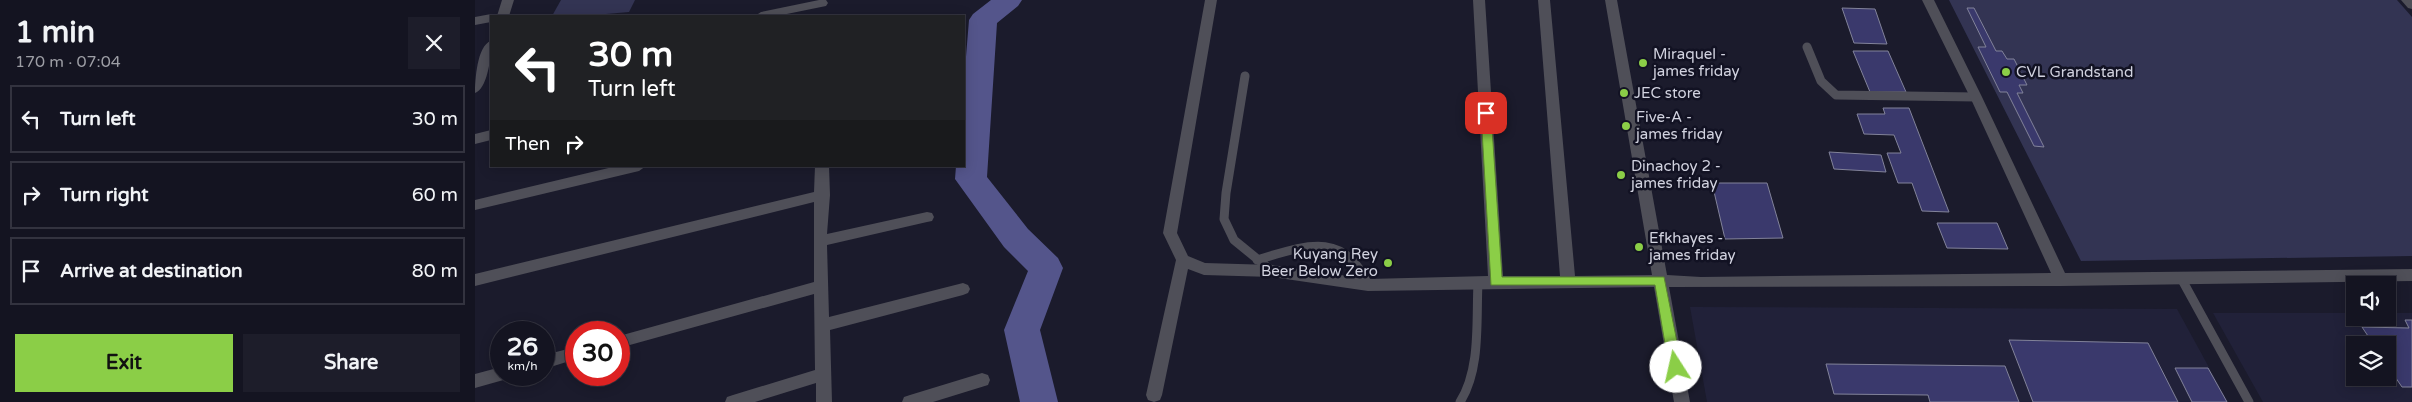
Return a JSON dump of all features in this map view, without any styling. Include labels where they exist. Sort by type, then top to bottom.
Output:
[{"type":"street","points":[[503,15],[508,0]]},
{"type":"street","points":[[1154,395],[1183,260],[1170,232],[1211,0]]},
{"type":"street","points":[[1479,0],[1496,282]]},
{"type":"street","points":[[1544,0],[1568,281]]},
{"type":"street","points":[[1611,0],[1682,402]]},
{"type":"street","points":[[1928,0],[1976,97],[2061,280]]},
{"type":"street","points":[[2407,0],[2412,5]]},
{"type":"street","points":[[765,15],[822,2],[822,15]]},
{"type":"street","points":[[475,21],[490,18]]},
{"type":"street","points":[[475,89],[477,77],[490,47]]},
{"type":"street","points":[[477,77],[490,74]]},
{"type":"street","points":[[475,139],[490,135]]},
{"type":"street","points":[[475,205],[635,167]]},
{"type":"street","points":[[822,167],[823,195],[820,241],[824,402]]},
{"type":"street","points":[[475,280],[823,195]]},
{"type":"street","points":[[820,241],[927,217]]},
{"type":"street","points":[[1183,260],[1204,269],[1272,271],[1368,285],[1660,280],[1711,283],[2412,275]]},
{"type":"street","points":[[630,339],[821,286]]},
{"type":"street","points":[[823,325],[963,289]]},
{"type":"street","points":[[733,402],[823,374]]},
{"type":"street","points":[[475,381],[490,377]]},
{"type":"street","points":[[910,402],[981,380]]},
{"type":"lane","points":[[1807,47],[1823,86],[1827,92],[1836,96],[1976,97]]},
{"type":"lane","points":[[1245,76],[1226,193],[1225,219],[1234,240],[1272,271]]},
{"type":"lane","points":[[1257,260],[1290,249],[1327,246],[1341,250],[1357,263],[1368,285]]},
{"type":"lane","points":[[2181,278],[2249,402]]},
{"type":"lane","points":[[1460,402],[1469,388],[1473,370],[1478,283]]},
{"type":"shaded area","points":[[561,0],[635,0],[629,12],[594,15],[553,15]]},
{"type":"shaded area","points":[[1949,0],[2397,0],[2412,17],[2412,256],[2081,261]]},
{"type":"shaded area","points":[[1690,307],[2177,309],[2228,402],[1707,402]]},
{"type":"shaded area","points":[[2213,313],[2346,313],[2346,326],[2396,326],[2396,313],[2412,313],[2412,402],[2263,402]]},
{"type":"building","points":[[1842,8],[1875,9],[1887,44],[1854,43]]},
{"type":"building","name":"CVL Grandstand","points":[[1967,8],[1974,8],[1996,51],[2002,51],[2007,59],[2014,59],[2027,85],[2019,85],[2023,93],[2017,93],[2044,147],[2034,146],[2007,92],[2000,92],[1978,47],[1986,47]]},
{"type":"building","points":[[1853,51],[1888,51],[1906,92],[1870,92]]},
{"type":"building","points":[[1883,108],[1909,108],[1949,212],[1922,211],[1912,183],[1898,183],[1887,153],[1901,153],[1894,135],[1864,134],[1857,114],[1885,114]]},
{"type":"building","points":[[1829,152],[1881,155],[1886,172],[1834,169]]},
{"type":"building","points":[[1712,183],[1767,183],[1783,238],[1725,239]]},
{"type":"building","points":[[1937,223],[1997,223],[2008,249],[1947,248]]},
{"type":"building","points":[[2405,320],[2412,320],[2412,387],[2402,387],[2396,378],[2396,336],[2368,336],[2362,327],[2409,328]]},
{"type":"building","points":[[2009,340],[2148,343],[2178,402],[2033,402]]},
{"type":"building","points":[[1826,364],[2005,366],[2019,402],[1930,402],[1928,395],[1834,394]]},
{"type":"building","points":[[2175,368],[2208,368],[2227,402],[2192,402]]},
{"type":"waterway","points":[[1008,0],[983,20],[971,179],[1016,238],[1046,268],[1022,330],[1039,402]]},
{"type":"place","name":"Miraquel - james friday","points":[[1643,63]]},
{"type":"place","name":"CVL Grandstand","points":[[2006,72]]},
{"type":"place","name":"JEC store","points":[[1624,93]]},
{"type":"place","name":"Five-A - james friday","points":[[1626,126]]},
{"type":"place","name":"Dinachoy 2 - james friday","points":[[1621,175]]},
{"type":"place","name":"Efkhayes - james friday","points":[[1639,247]]},
{"type":"place","name":"Kuyang Rey Beer Below Zero","points":[[1388,263]]},
{"type":"route","points":[[1486,113],[1496,282],[1660,280],[1676,367]]}]
